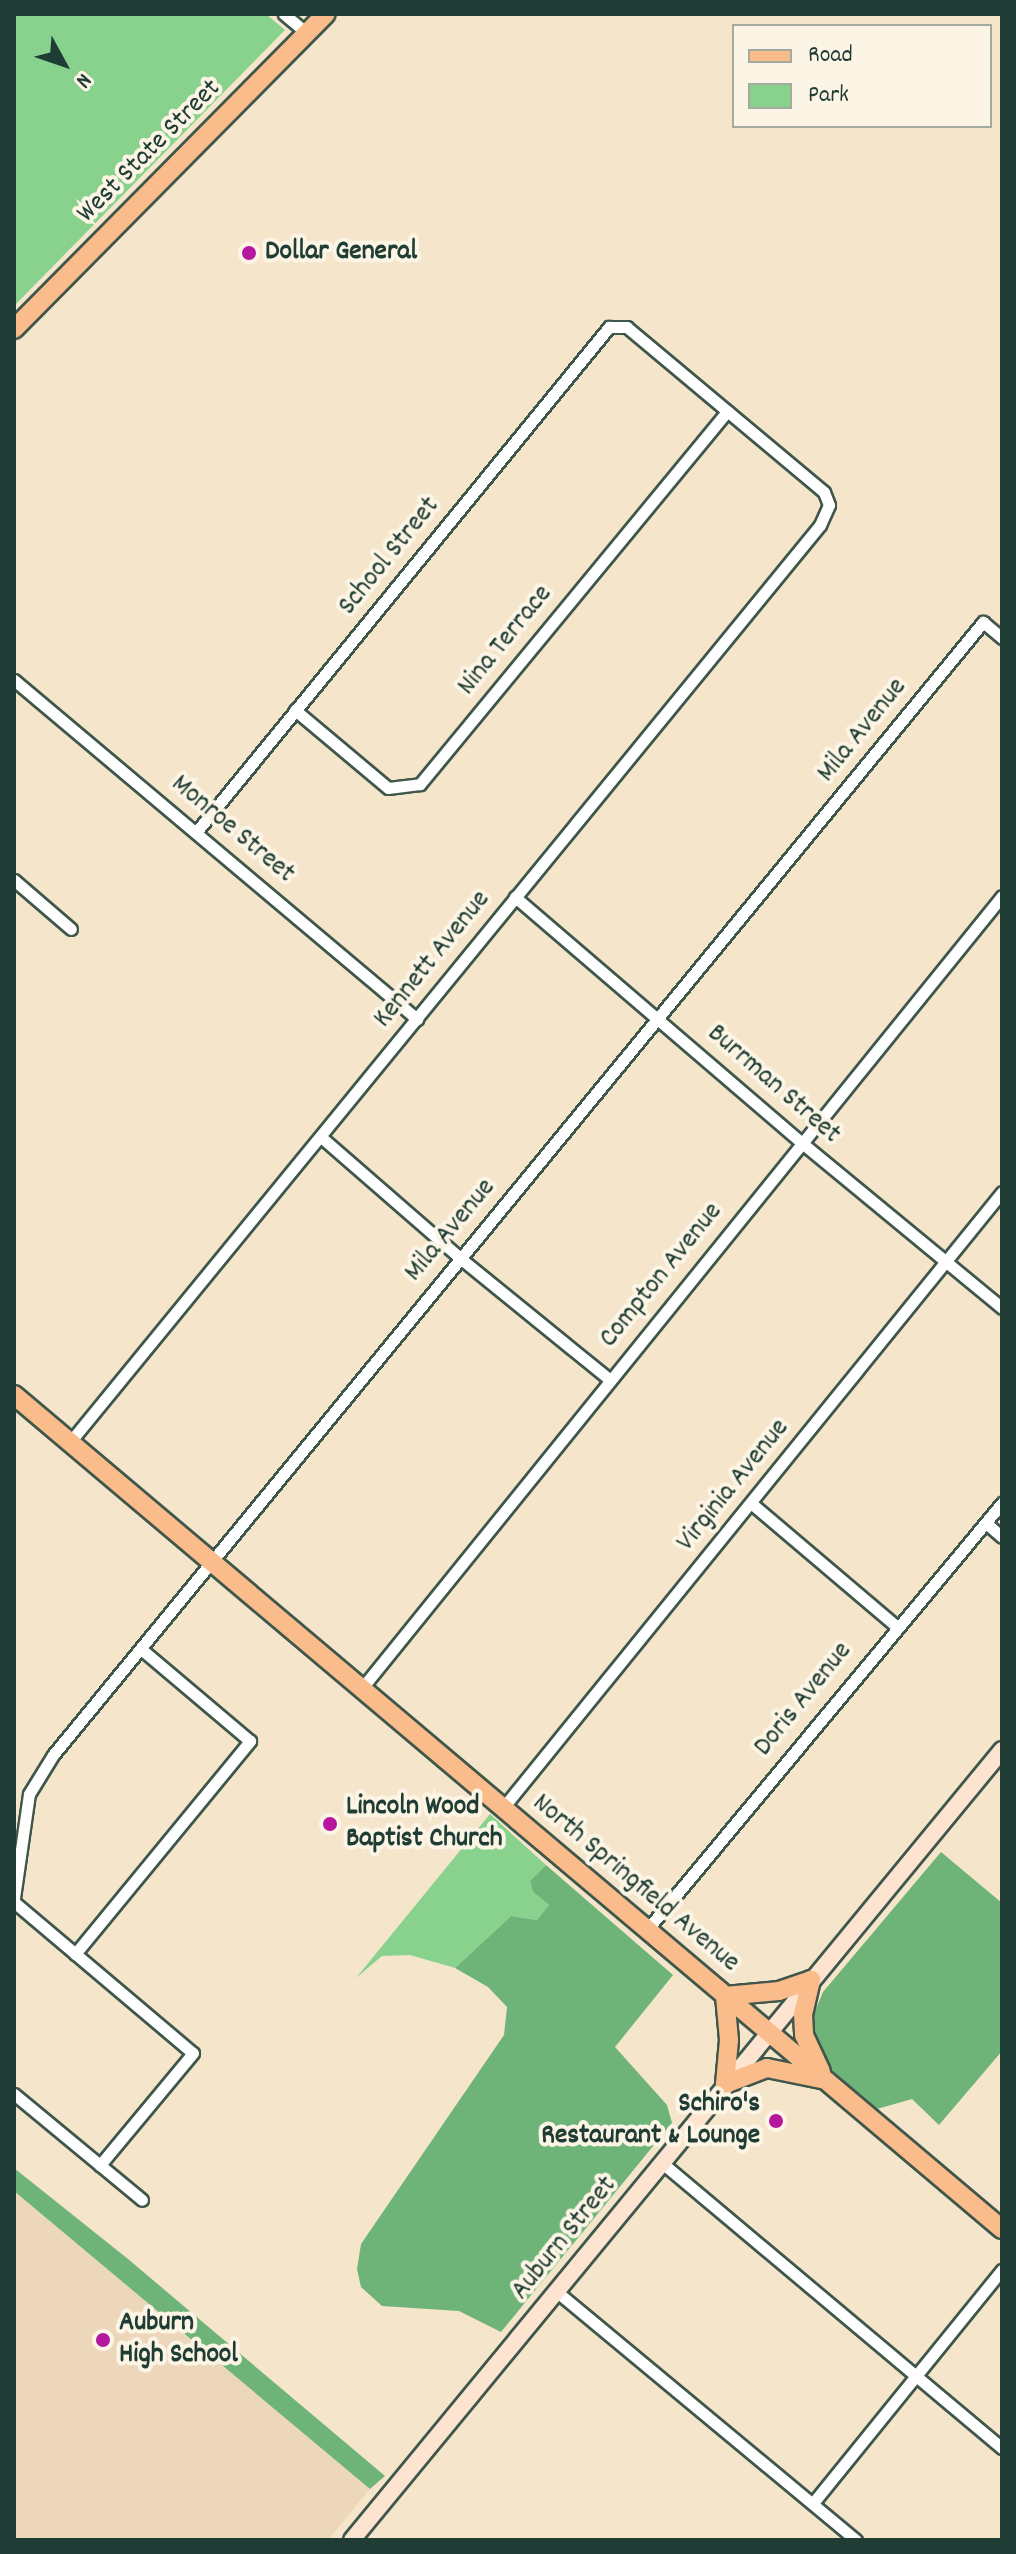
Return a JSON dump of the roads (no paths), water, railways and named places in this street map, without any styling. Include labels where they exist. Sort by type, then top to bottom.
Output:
[{"type":"main road","name":"West State Street","points":[[14,329],[326,14]]},
{"type":"main road","name":"North Springfield Avenue","points":[[14,1395],[210,1564],[362,1688],[1002,2229]]},
{"type":"main road","name":"Auburn Street","points":[[352,2540],[1002,1750]]},
{"type":"main road","points":[[811,1980],[779,1991],[725,1996],[729,2040],[725,2084],[767,2068],[826,2081]]},
{"type":"main road","points":[[811,1980],[803,2014],[804,2035],[826,2081]]},
{"type":"street","points":[[284,14],[307,33]]},
{"type":"street","name":"School Street","points":[[197,831],[609,327],[627,327],[727,411]]},
{"type":"street","name":"Kennett Avenue","points":[[70,1442],[820,525],[829,505],[824,492],[727,411]]},
{"type":"street","name":"Nina Terrace","points":[[295,710],[388,788],[420,784],[727,411]]},
{"type":"street","name":"Mila Avenue","points":[[14,1900],[29,1794],[53,1755],[983,622],[1002,638]]},
{"type":"street","name":"Monroe Street","points":[[14,680],[417,1019]]},
{"type":"street","points":[[15,883],[71,929]]},
{"type":"street","name":"Compton Avenue","points":[[362,1688],[1002,896]]},
{"type":"street","name":"Burrman Street","points":[[515,897],[802,1143],[947,1259],[1002,1308]]},
{"type":"street","points":[[321,1137],[460,1258],[609,1379]]},
{"type":"street","name":"Virginia Avenue","points":[[502,1809],[1002,1192]]},
{"type":"street","points":[[751,1503],[896,1626]]},
{"type":"street","name":"Doris Avenue","points":[[646,1931],[896,1626],[1002,1503]]},
{"type":"street","points":[[986,1523],[1002,1537]]},
{"type":"street","points":[[75,1954],[250,1741],[141,1649]]},
{"type":"street","points":[[14,1900],[193,2053],[100,2165]]},
{"type":"street","points":[[14,2094],[142,2200]]},
{"type":"street","points":[[661,2162],[1002,2448]]},
{"type":"street","points":[[813,2503],[1002,2270]]},
{"type":"street","points":[[556,2291],[856,2540]]},
{"type":"place","name":"Dollar General","points":[[249,253]]},
{"type":"place","name":"Lincoln Wood Baptist Church","points":[[330,1824]]},
{"type":"place","name":"Schiro's Restaurant & Lounge","points":[[776,2121]]},
{"type":"place","name":"Auburn High School","points":[[103,2340]]}]
